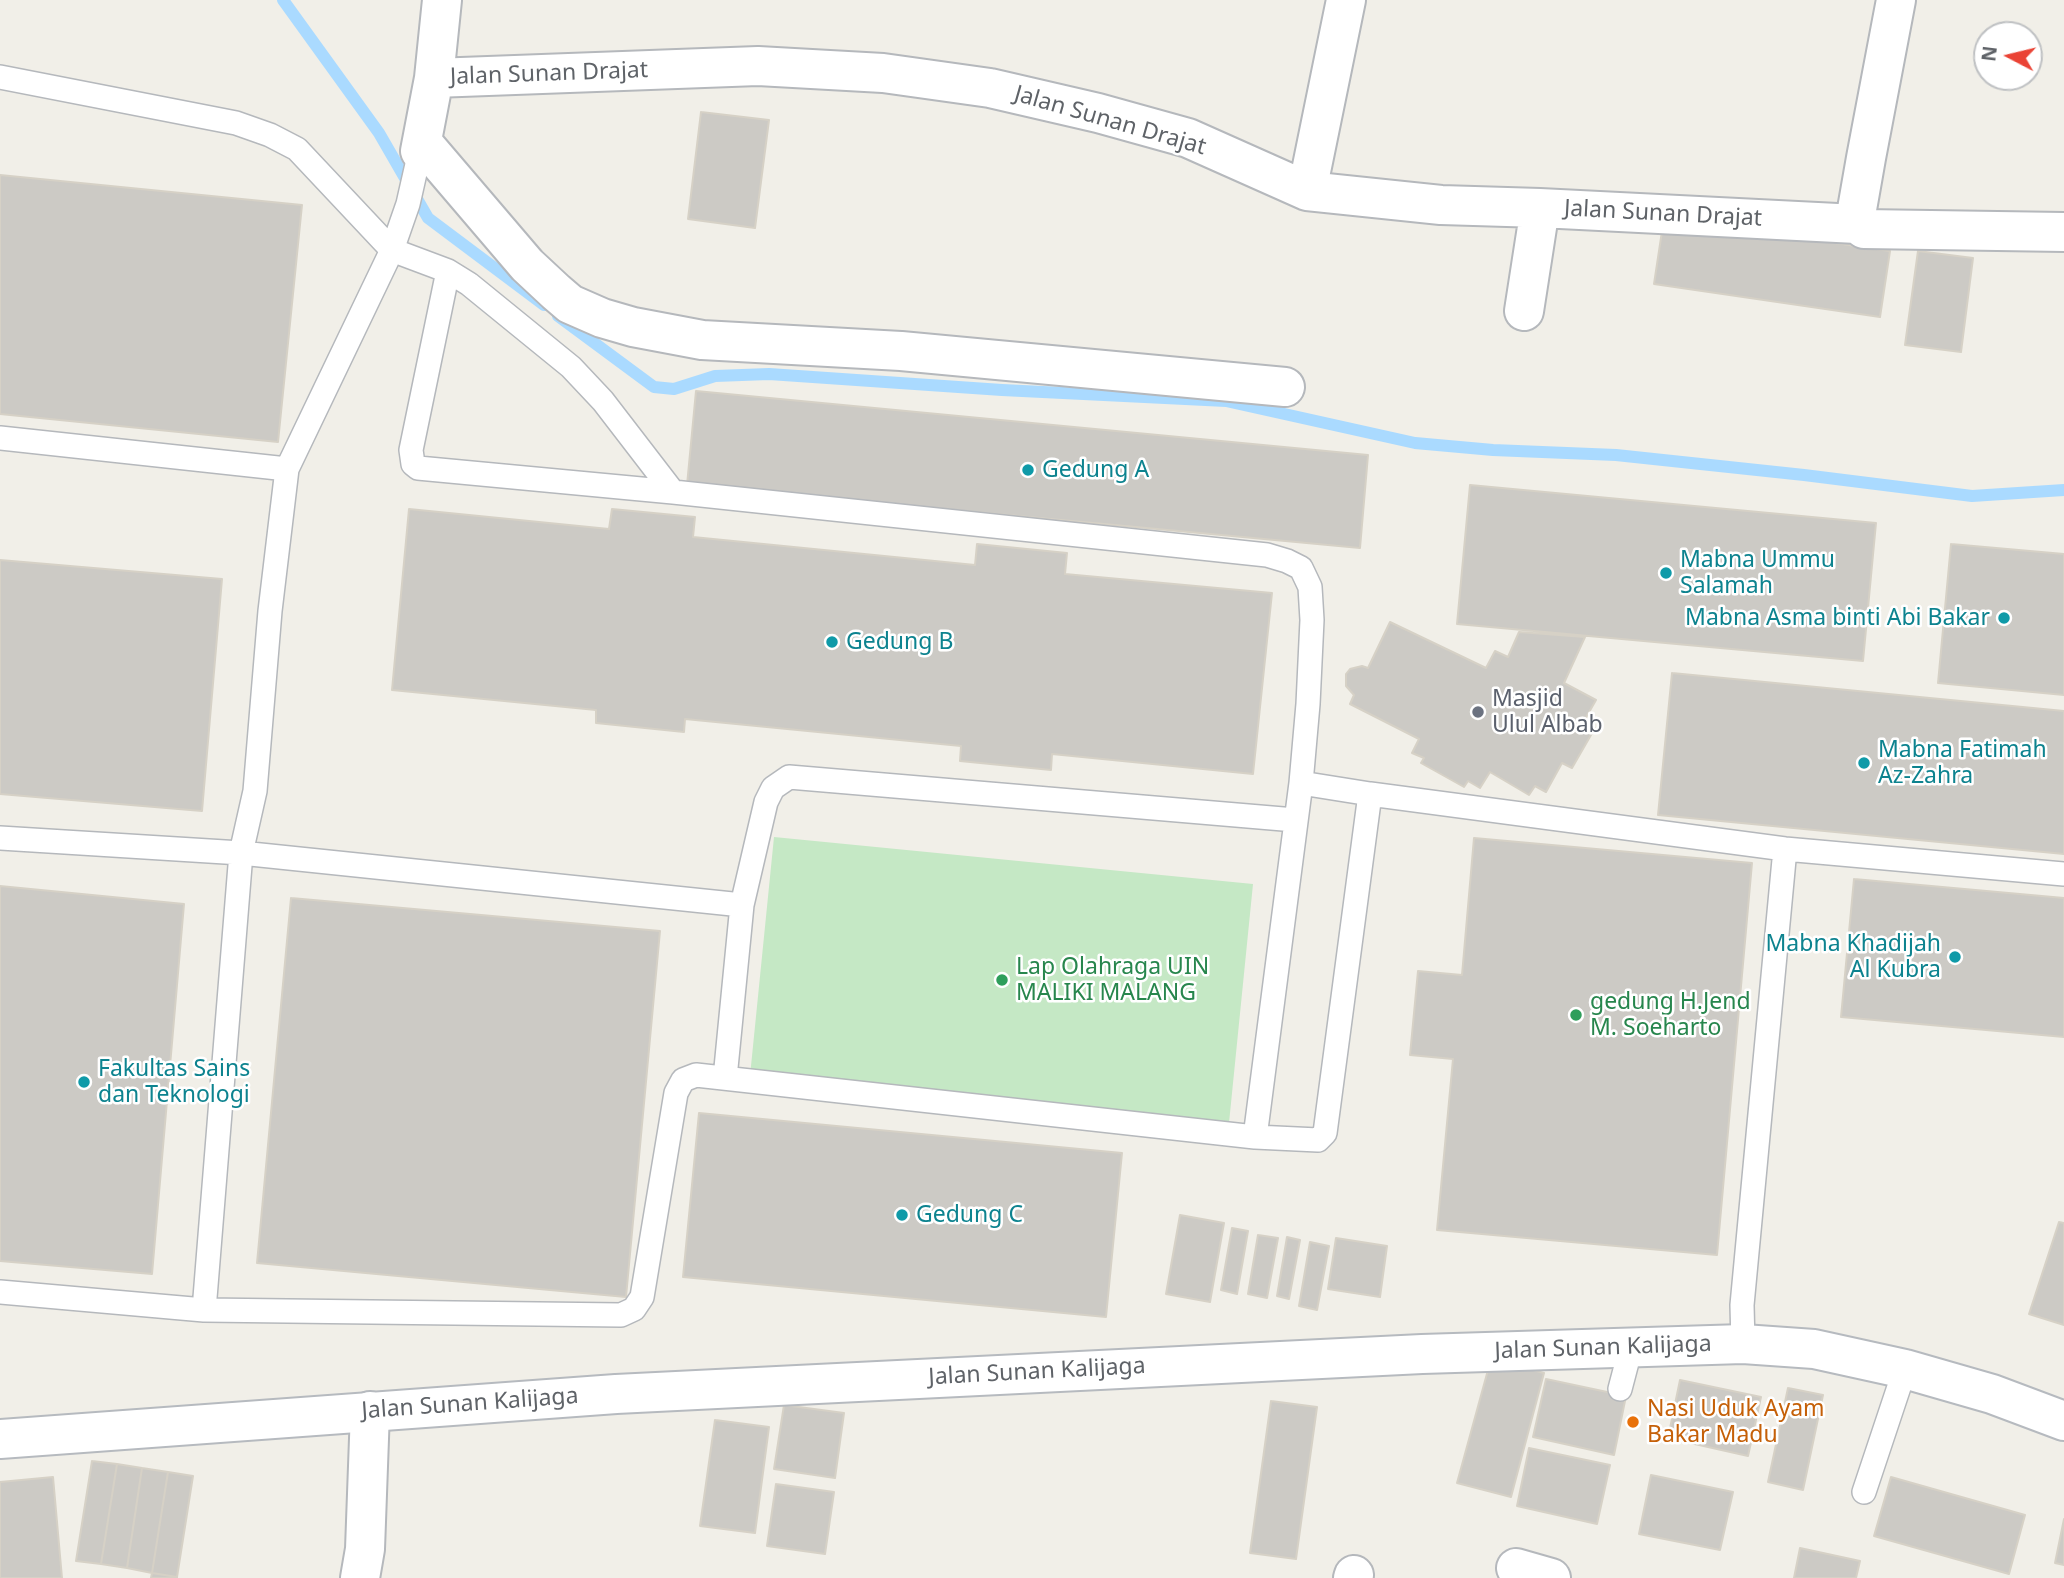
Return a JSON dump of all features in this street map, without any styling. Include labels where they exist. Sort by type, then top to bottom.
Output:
[{"type":"street","name":"Jalan Sunan Drajat","points":[[442,0],[434,78],[758,66],[883,73],[990,88],[1098,113],[1188,138],[1307,191],[1441,205],[1857,224],[1864,229],[2064,232]]},
{"type":"street","points":[[1307,191],[1346,0]]},
{"type":"street","points":[[1857,224],[1856,215],[1896,0]]},
{"type":"street","points":[[434,78],[421,147],[527,265],[570,304],[602,318],[632,327],[702,340],[901,351],[1284,387]]},
{"type":"street","points":[[1524,311],[1540,208]]},
{"type":"street","name":"Jalan Sunan Kalijaga","points":[[0,1439],[616,1394],[981,1374],[1422,1354],[1743,1344],[1814,1349],[1905,1370],[1992,1394],[2064,1421]]},
{"type":"street","points":[[360,1578],[365,1549],[370,1411]]},
{"type":"lane","points":[[0,77],[236,123],[270,135],[297,149],[392,250],[448,271],[571,366],[603,401],[673,492]]},
{"type":"lane","points":[[204,1310],[241,853],[255,791],[270,611],[287,469],[392,250],[408,204],[421,147]]},
{"type":"lane","points":[[448,271],[411,450],[413,464],[425,470],[673,492],[1267,555],[1301,568],[1310,587],[1311,598],[1308,704],[1301,783],[1255,1137]]},
{"type":"lane","points":[[0,438],[287,469]]},
{"type":"lane","points":[[725,1077],[742,905],[766,802],[773,788],[789,777],[1295,820]]},
{"type":"lane","points":[[1301,783],[1785,849],[2064,874]]},
{"type":"lane","points":[[0,1292],[204,1310],[621,1315],[634,1309],[642,1297],[676,1093],[683,1080],[696,1075],[1255,1137],[1318,1140],[1325,1133],[1370,794]]},
{"type":"lane","points":[[0,838],[241,853],[742,905]]},
{"type":"lane","points":[[1743,1344],[1742,1304],[1785,849]]},
{"type":"lane","points":[[1620,1389],[1631,1347]]},
{"type":"lane","points":[[1864,1492],[1905,1370]]},
{"type":"green space","name":"Lap Olahraga UIN MALIKI MALANG","points":[[774,837],[1253,884],[1229,1123],[750,1076]]},
{"type":"building","points":[[701,112],[769,120],[755,228],[688,219]]},
{"type":"building","points":[[0,175],[302,205],[278,442],[0,414]]},
{"type":"building","points":[[1664,218],[1890,251],[1880,317],[1654,284]]},
{"type":"building","points":[[1918,251],[1973,258],[1961,352],[1905,345]]},
{"type":"building","name":"Gedung A","points":[[696,391],[1368,455],[1360,548],[687,485]]},
{"type":"building","name":"Mabna Ummu Salamah","points":[[1470,485],[1876,523],[1863,661],[1457,624]]},
{"type":"building","name":"Gedung B","points":[[409,509],[609,529],[612,509],[695,517],[693,537],[975,565],[977,544],[1067,553],[1065,574],[1272,593],[1253,774],[1052,754],[1051,770],[960,761],[961,746],[685,719],[684,732],[596,723],[596,710],[392,690]]},
{"type":"building","name":"Mabna Asma binti Abi Bakar","points":[[1951,544],[2064,554],[2064,695],[1938,683]]},
{"type":"building","points":[[0,560],[222,579],[202,811],[0,794]]},
{"type":"building","name":"Masjid Ulul Albab","points":[[1390,622],[1486,668],[1495,651],[1508,657],[1519,632],[1585,637],[1564,683],[1596,700],[1584,721],[1595,728],[1572,768],[1562,763],[1546,792],[1535,786],[1529,795],[1490,772],[1480,788],[1468,781],[1464,787],[1421,763],[1424,758],[1412,753],[1419,739],[1350,704],[1354,695],[1346,686],[1346,674],[1350,669],[1362,666],[1368,668]]},
{"type":"building","name":"Mabna Fatimah Az-Zahra","points":[[1672,673],[2064,711],[2064,854],[1658,815]]},
{"type":"building","name":"gedung H.Jend M. Soeharto","points":[[1474,838],[1752,863],[1717,1255],[1437,1230],[1453,1059],[1410,1055],[1418,971],[1462,975]]},
{"type":"building","name":"Mabna Khadijah Al Kubra","points":[[1854,879],[2064,898],[2064,1037],[1841,1017]]},
{"type":"building","name":"Fakultas Sains dan Teknologi","points":[[0,886],[184,904],[152,1274],[0,1261]]},
{"type":"building","points":[[291,898],[660,931],[626,1297],[257,1263]]},
{"type":"building","name":"Gedung C","points":[[699,1113],[1122,1153],[1106,1317],[683,1277]]},
{"type":"building","points":[[1180,1215],[1224,1223],[1210,1302],[1166,1294]]},
{"type":"building","points":[[2059,1222],[2064,1223],[2064,1325],[2029,1314]]},
{"type":"building","points":[[1232,1228],[1248,1231],[1237,1294],[1221,1290]]},
{"type":"building","points":[[1258,1235],[1278,1238],[1267,1298],[1248,1294]]},
{"type":"building","points":[[1287,1237],[1300,1240],[1289,1299],[1277,1296]]},
{"type":"building","points":[[1336,1238],[1387,1246],[1380,1297],[1328,1289]]},
{"type":"building","points":[[1310,1242],[1329,1246],[1317,1310],[1299,1306]]},
{"type":"building","points":[[1491,1359],[1544,1373],[1511,1497],[1457,1483]]},
{"type":"building","points":[[1546,1379],[1626,1396],[1614,1455],[1533,1437]]},
{"type":"building","points":[[1680,1380],[1761,1397],[1748,1456],[1668,1438]]},
{"type":"building","points":[[1788,1388],[1823,1395],[1803,1490],[1768,1482]]},
{"type":"building","points":[[1271,1401],[1317,1407],[1296,1559],[1250,1553]]},
{"type":"building","points":[[784,1405],[844,1413],[835,1478],[774,1469]]},
{"type":"building","points":[[715,1420],[769,1427],[755,1533],[700,1526]]},
{"type":"building","points":[[1529,1448],[1610,1465],[1597,1524],[1517,1506]]},
{"type":"building","points":[[92,1461],[117,1464],[101,1564],[76,1561]]},
{"type":"building","points":[[117,1464],[142,1468],[127,1568],[101,1564]]},
{"type":"building","points":[[142,1468],[168,1472],[152,1573],[127,1568]]},
{"type":"building","points":[[168,1472],[193,1476],[177,1577],[152,1573]]},
{"type":"building","points":[[1651,1475],[1733,1492],[1720,1550],[1639,1534]]},
{"type":"building","points":[[53,1477],[62,1578],[0,1578],[0,1482]]},
{"type":"building","points":[[1891,1477],[2025,1515],[2009,1574],[1874,1536]]},
{"type":"building","points":[[776,1484],[834,1492],[825,1554],[767,1546]]},
{"type":"building","points":[[2064,1519],[2064,1565],[2055,1563]]},
{"type":"building","points":[[1800,1548],[1860,1561],[1856,1578],[1794,1578]]},
{"type":"building","points":[[152,1573],[177,1577],[177,1578],[151,1578]]},
{"type":"waterway","points":[[283,0],[379,133],[428,218],[544,305]]},
{"type":"waterway","points":[[558,316],[654,387],[674,389],[715,376],[769,374],[1002,390],[1226,401],[1415,443],[1493,450],[1616,455],[1972,496],[2064,490]]},
{"type":"place","name":"Gedung A","points":[[1028,470]]},
{"type":"place","name":"Mabna Ummu Salamah","points":[[1666,573]]},
{"type":"place","name":"Mabna Asma binti Abi Bakar","points":[[2004,618]]},
{"type":"place","name":"Gedung B","points":[[832,642]]},
{"type":"place","name":"Masjid Ulul Albab","points":[[1478,712]]},
{"type":"place","name":"Mabna Fatimah Az-Zahra","points":[[1864,763]]},
{"type":"place","name":"Mabna Khadijah Al Kubra","points":[[1955,957]]},
{"type":"place","name":"Lap Olahraga UIN MALIKI MALANG","points":[[1002,980]]},
{"type":"place","name":"gedung H.Jend M. Soeharto","points":[[1576,1015]]},
{"type":"place","name":"Fakultas Sains dan Teknologi","points":[[84,1082]]},
{"type":"place","name":"Gedung C","points":[[902,1215]]},
{"type":"place","name":"Nasi Uduk Ayam Bakar Madu","points":[[1633,1422]]}]
